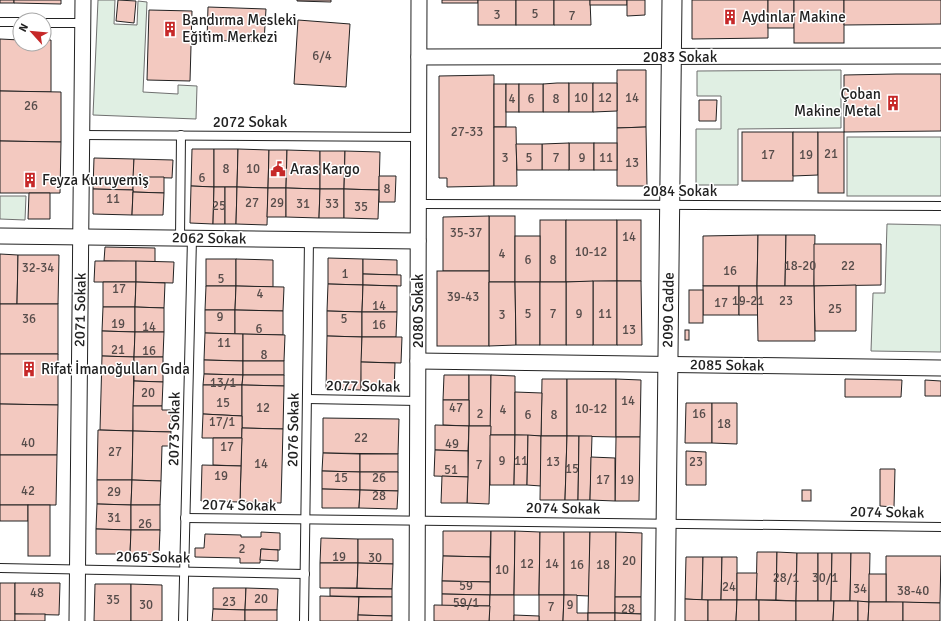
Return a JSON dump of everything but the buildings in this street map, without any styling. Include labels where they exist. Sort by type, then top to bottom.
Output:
[{"type":"street","name":"2071 Sokak","points":[[77,621],[83,0]]},
{"type":"street","name":"2080 Sokak","points":[[417,621],[419,0]]},
{"type":"street","name":"2090 Cadde","points":[[665,621],[672,0]]},
{"type":"street","name":"2083 Sokak","points":[[419,58],[941,56]]},
{"type":"street","name":"2062 Sokak","points":[[0,236],[418,241]]},
{"type":"street","name":"2085 Sokak","points":[[418,361],[941,368]]},
{"type":"lane","points":[[0,22],[12,22]]},
{"type":"lane","points":[[52,23],[83,23]]},
{"type":"lane","name":"2072 Sokak","points":[[82,135],[419,137]]},
{"type":"lane","name":"2073 Sokak","points":[[181,135],[186,238],[183,621]]},
{"type":"lane","name":"2084 Sokak","points":[[418,204],[941,206]]},
{"type":"lane","name":"2076 Sokak","points":[[304,621],[309,240]]},
{"type":"lane","name":"2077 Sokak","points":[[308,399],[418,401]]},
{"type":"lane","name":"2074 Sokak","points":[[185,518],[941,527]]},
{"type":"lane","name":"2065 Sokak","points":[[0,568],[305,574]]},
{"type":"green space","points":[[98,0],[115,0],[114,24],[137,25],[138,1],[147,2],[143,92],[178,94],[178,85],[197,86],[196,119],[93,115]]},
{"type":"green space","points":[[841,70],[841,128],[738,129],[738,185],[696,185],[696,129],[721,129],[721,96],[697,96],[697,71]]},
{"type":"green space","points":[[847,137],[941,137],[941,196],[847,196]]},
{"type":"green space","points":[[0,196],[26,196],[25,220],[0,219]]},
{"type":"green space","points":[[887,224],[941,225],[941,352],[871,351],[873,293],[885,293]]},
{"type":"place","name":"Aydınlar Makine","points":[[730,17]]},
{"type":"place","name":"Bandırma Mesleki Eğitim Merkezi","points":[[170,29]]},
{"type":"place","name":"Çoban Makine Metal","points":[[893,103]]},
{"type":"place","name":"Aras Kargo","points":[[278,169]]},
{"type":"place","name":"Feyza Kuruyemiş","points":[[30,180]]},
{"type":"place","name":"Rifat İmanoğulları Gıda","points":[[29,369]]}]
